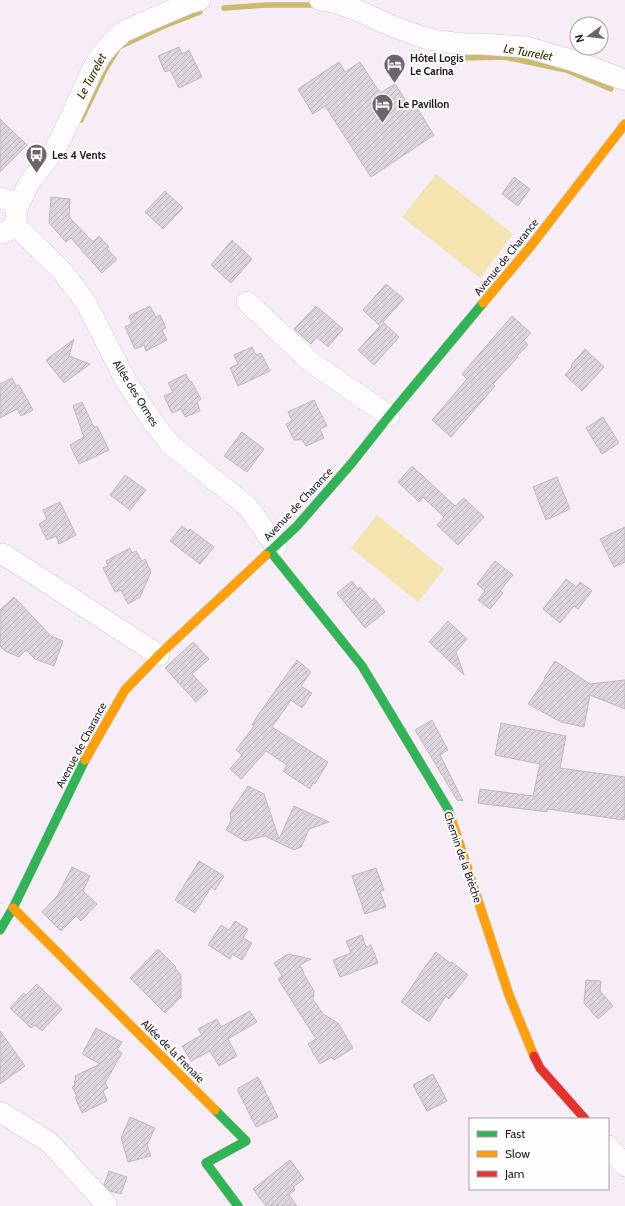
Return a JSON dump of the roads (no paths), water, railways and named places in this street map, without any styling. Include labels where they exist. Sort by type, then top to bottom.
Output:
[{"type":"street","points":[[7,213],[52,154],[62,136],[91,73],[100,56],[110,44],[123,32],[176,8],[200,0]]},
{"type":"street","points":[[320,0],[334,2],[422,37],[438,41],[457,43],[526,47],[574,61],[625,80]]},
{"type":"street","name":"Avenue de Charance","points":[[0,930],[13,908],[90,750],[125,690],[159,655],[297,526],[346,470],[389,416],[530,247],[625,124]]},
{"type":"street","name":"Allée des Ormes","points":[[7,213],[62,272],[86,303],[126,382],[171,445],[248,507],[273,548]]},
{"type":"street","points":[[247,302],[311,362],[389,416]]},
{"type":"street","name":"Chemin de la Brèche","points":[[273,548],[362,666],[448,809],[509,995],[528,1043],[540,1068],[583,1118]]},
{"type":"street","points":[[3,554],[159,655]]},
{"type":"street","name":"Allée de la Frenaie","points":[[13,908],[246,1141],[206,1163],[238,1206]]},
{"type":"street","points":[[0,1112],[49,1142],[106,1204],[105,1206]]},
{"type":"street","points":[[609,1147],[625,1166]]},
{"type":"waterway","name":"Le Turrelet","points":[[224,8],[266,5],[314,5]]},
{"type":"waterway","name":"Le Turrelet","points":[[81,120],[105,70],[119,47],[164,26],[200,12]]},
{"type":"waterway","name":"Le Turrelet","points":[[462,58],[505,57],[566,70],[611,89]]},
{"type":"place","name":"Hôtel Logis Le Carina","points":[[395,84]]},
{"type":"place","name":"Le Pavillon","points":[[382,124]]},
{"type":"place","name":"Les 4 Vents","points":[[37,174]]}]
